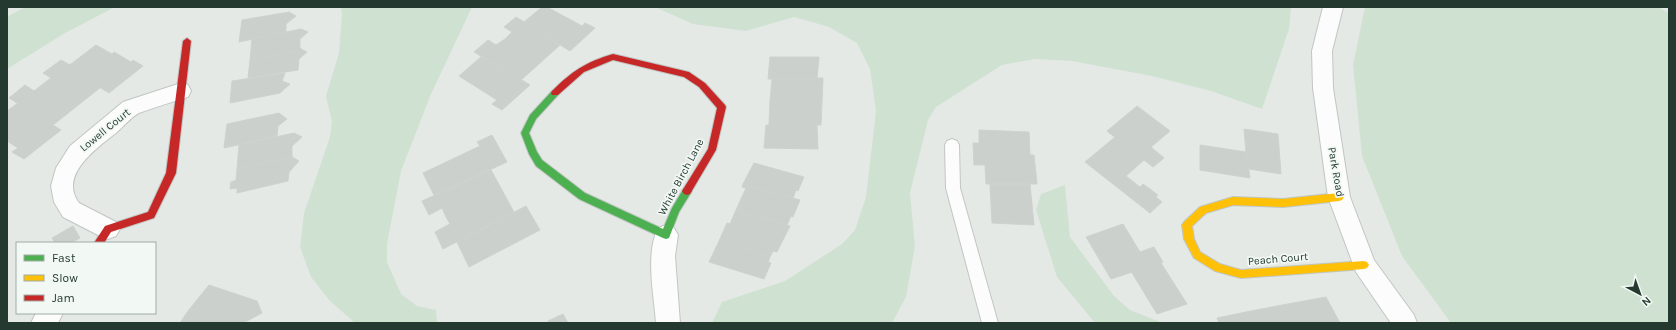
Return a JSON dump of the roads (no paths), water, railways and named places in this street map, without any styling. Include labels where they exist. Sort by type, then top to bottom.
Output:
[{"type":"street","name":"Park Road","points":[[1333,7],[1322,51],[1322,88],[1339,197],[1364,264],[1405,323]]},
{"type":"street","points":[[181,91],[187,41]]},
{"type":"street","name":"White Birch Lane","points":[[613,57],[686,74],[702,85],[722,107],[712,150],[676,211],[666,235],[582,196],[540,163],[533,154],[525,133],[533,117],[572,75],[588,65],[613,57]]},
{"type":"street","name":"Lowell Court","points":[[181,91],[171,173],[151,215],[104,236],[71,210],[65,202],[62,186],[67,168],[78,152],[130,108],[181,91]]},
{"type":"street","name":"Peach Court","points":[[1339,197],[1283,203],[1233,201],[1203,210],[1187,226],[1189,239],[1197,255],[1218,268],[1242,274],[1364,264]]},
{"type":"street","points":[[666,235],[663,256],[668,323]]},
{"type":"street","points":[[43,323],[50,314]]},
{"type":"lane","points":[[952,145],[953,188],[990,323]]}]
